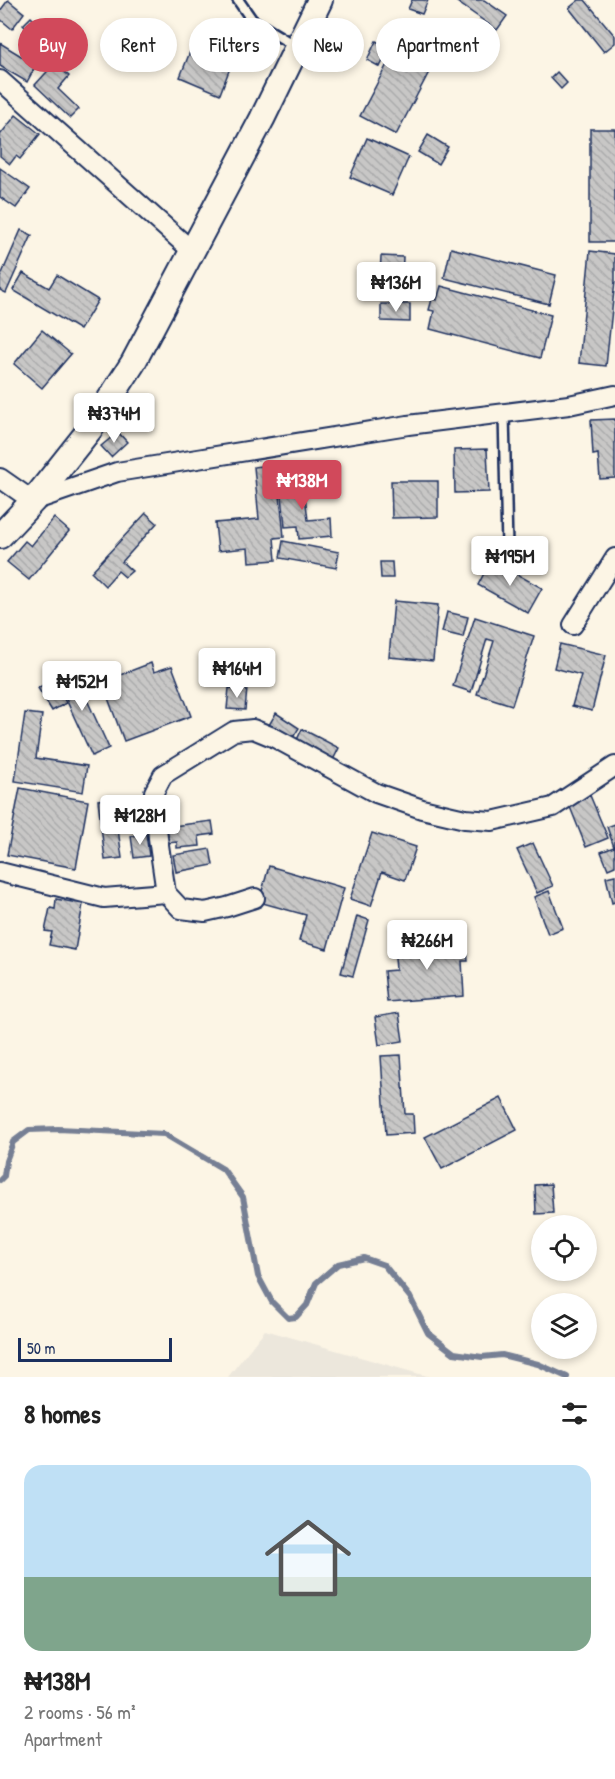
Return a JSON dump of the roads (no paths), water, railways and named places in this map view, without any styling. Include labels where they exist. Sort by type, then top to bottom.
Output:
[{"type":"main road","points":[[311,18],[320,0]]},
{"type":"main road","points":[[0,536],[33,501],[91,428],[133,363],[262,119],[292,57]]},
{"type":"street","points":[[0,81],[191,250]]},
{"type":"street","points":[[0,478],[33,501],[117,472],[408,425],[569,405],[615,395]]},
{"type":"street","points":[[573,624],[615,558]]},
{"type":"street","points":[[255,898],[205,912],[181,909],[166,892],[154,792],[163,775],[234,731],[253,729],[275,738],[376,793],[465,819],[492,821],[553,807],[615,766]]},
{"type":"street","points":[[0,872],[104,898],[166,892]]},
{"type":"lane","points":[[238,0],[252,20],[292,44]]},
{"type":"lane","points":[[504,413],[507,548]]},
{"type":"waterway","points":[[0,1180],[4,1176],[6,1161],[13,1142],[29,1130],[58,1129],[164,1134],[223,1169],[243,1197],[258,1276],[272,1302],[288,1318],[296,1317],[307,1305],[316,1283],[338,1264],[364,1258],[384,1265],[410,1297],[428,1333],[454,1353],[482,1357],[502,1355],[538,1364],[567,1377]]}]
